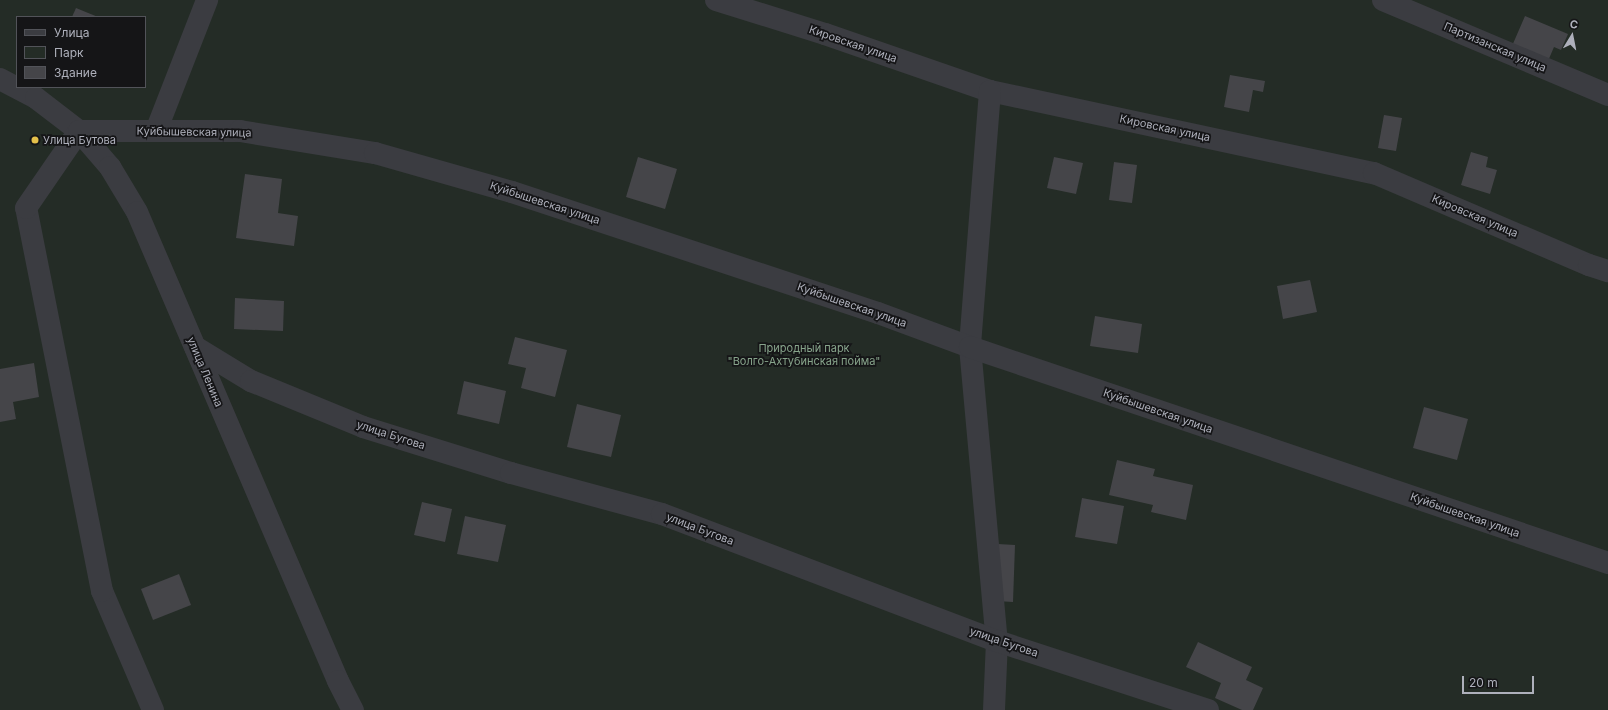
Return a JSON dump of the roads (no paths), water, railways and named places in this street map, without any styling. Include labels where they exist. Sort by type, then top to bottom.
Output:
[{"type":"street","points":[[156,131],[207,0]]},
{"type":"street","name":"Кировская улица","points":[[716,0],[825,34],[990,91],[1374,173],[1582,262],[1608,271]]},
{"type":"street","name":"Партизанская улица","points":[[1383,0],[1608,95]]},
{"type":"street","name":"улица Ленина","points":[[0,79],[16,87]]},
{"type":"street","name":"улица Ленина","points":[[17,88],[36,98],[79,131],[110,167],[137,212],[338,681],[353,710]]},
{"type":"street","points":[[990,91],[970,347],[997,641],[994,710]]},
{"type":"street","points":[[79,131],[26,208],[102,591],[153,710]]},
{"type":"street","name":"Куйбышевская улица","points":[[79,131],[240,131],[376,153],[512,192],[878,313],[970,347],[1608,563]]},
{"type":"street","name":"улица Бугова","points":[[195,347],[251,381],[363,427],[510,473],[662,514],[997,641],[1208,710]]},
{"type":"place","name":"Улица Бутова","points":[[35,140]]},
{"type":"park label","name":"Природный парк \"Волго-Ахтубинская пойма\"","points":[[804,355]]}]
